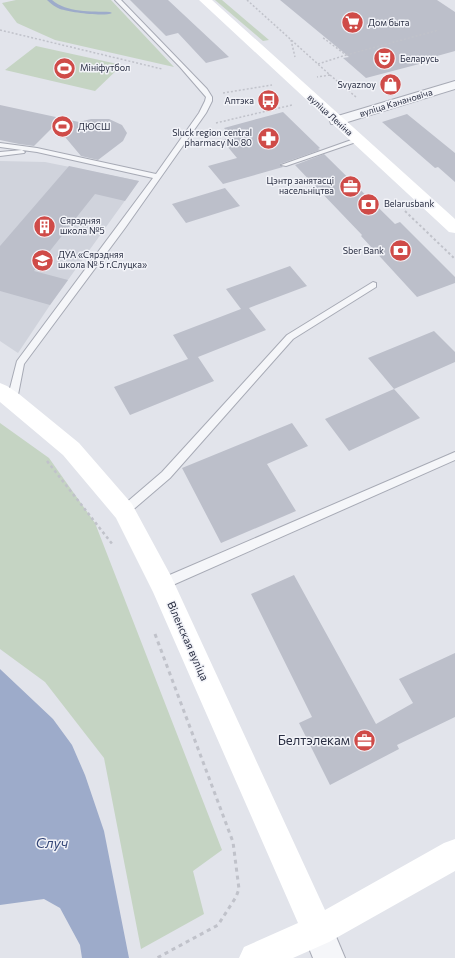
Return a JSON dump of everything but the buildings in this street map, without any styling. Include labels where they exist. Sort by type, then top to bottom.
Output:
[{"type":"main road","name":"вуліца Леніна","points":[[205,0],[455,228]]},
{"type":"main road","name":"Віленская вуліца","points":[[6,395],[71,449],[124,511],[162,584],[324,944]]},
{"type":"main road","points":[[255,958],[324,944],[455,854]]},
{"type":"street","name":"вуліца Канановіча","points":[[336,121],[455,86]]},
{"type":"lane","points":[[6,395],[20,363],[158,177],[188,130],[207,108],[210,102],[209,95],[192,76],[118,0]]},
{"type":"lane","points":[[284,165],[357,140]]},
{"type":"lane","points":[[0,145],[38,150],[158,177]]},
{"type":"lane","points":[[0,154],[38,150]]},
{"type":"lane","points":[[124,511],[166,475],[290,338],[374,285]]},
{"type":"lane","points":[[162,584],[455,456]]},
{"type":"path","points":[[247,0],[357,98],[358,114]]},
{"type":"path","points":[[0,30],[192,76]]},
{"type":"path","points":[[318,64],[439,30]]},
{"type":"path","points":[[322,38],[346,55]]},
{"type":"path","points":[[321,82],[316,77],[330,75]]},
{"type":"path","points":[[209,95],[272,85]]},
{"type":"path","points":[[188,130],[293,105]]},
{"type":"path","points":[[46,460],[115,548]]},
{"type":"path","points":[[152,626],[233,842],[239,889],[236,898],[218,925],[157,958]]},
{"type":"shaded area","name":"ДУА «Сярэдняя школа № 5 г.Слуцка»","points":[[0,161],[45,162],[139,181],[50,305],[18,353],[0,341]]},
{"type":"green space","points":[[16,0],[111,0],[174,67],[55,40],[17,23],[2,3]]},
{"type":"green space","points":[[215,0],[222,0],[269,40],[263,41]]},
{"type":"green space","name":"Мініфутбол","points":[[36,46],[122,65],[95,91],[5,70]]},
{"type":"green space","points":[[0,423],[49,458],[95,523],[222,850],[193,871],[204,914],[141,949],[104,758],[45,682],[0,649]]},
{"type":"water","name":"Случ","points":[[0,669],[53,719],[72,745],[85,775],[104,831],[129,958],[82,958],[80,945],[60,908],[44,899],[0,905]]},
{"type":"waterway","points":[[49,0],[54,5],[69,10],[110,13]]},
{"type":"place","name":"Дом быта","points":[[352,23]]},
{"type":"place","name":"Беларусь","points":[[384,59]]},
{"type":"place","name":"Мініфутбол","points":[[64,68]]},
{"type":"place","name":"Svyaznoy","points":[[391,85]]},
{"type":"place","name":"Аптэка","points":[[269,101]]},
{"type":"place","name":"ДЮСШ","points":[[62,127]]},
{"type":"place","name":"Sluck region central pharmacy No 80","points":[[268,138]]},
{"type":"place","name":"Цэнтр занятасці насельніцтва","points":[[350,186]]},
{"type":"place","name":"Belarusbank","points":[[368,204]]},
{"type":"place","name":"Сярэдняя школа №5","points":[[44,226]]},
{"type":"place","name":"Sber Bank","points":[[400,251]]},
{"type":"place","name":"ДУА «Сярэдняя школа № 5 г.Слуцка»","points":[[42,260]]},
{"type":"place","name":"Белтэлекам","points":[[365,740]]}]
